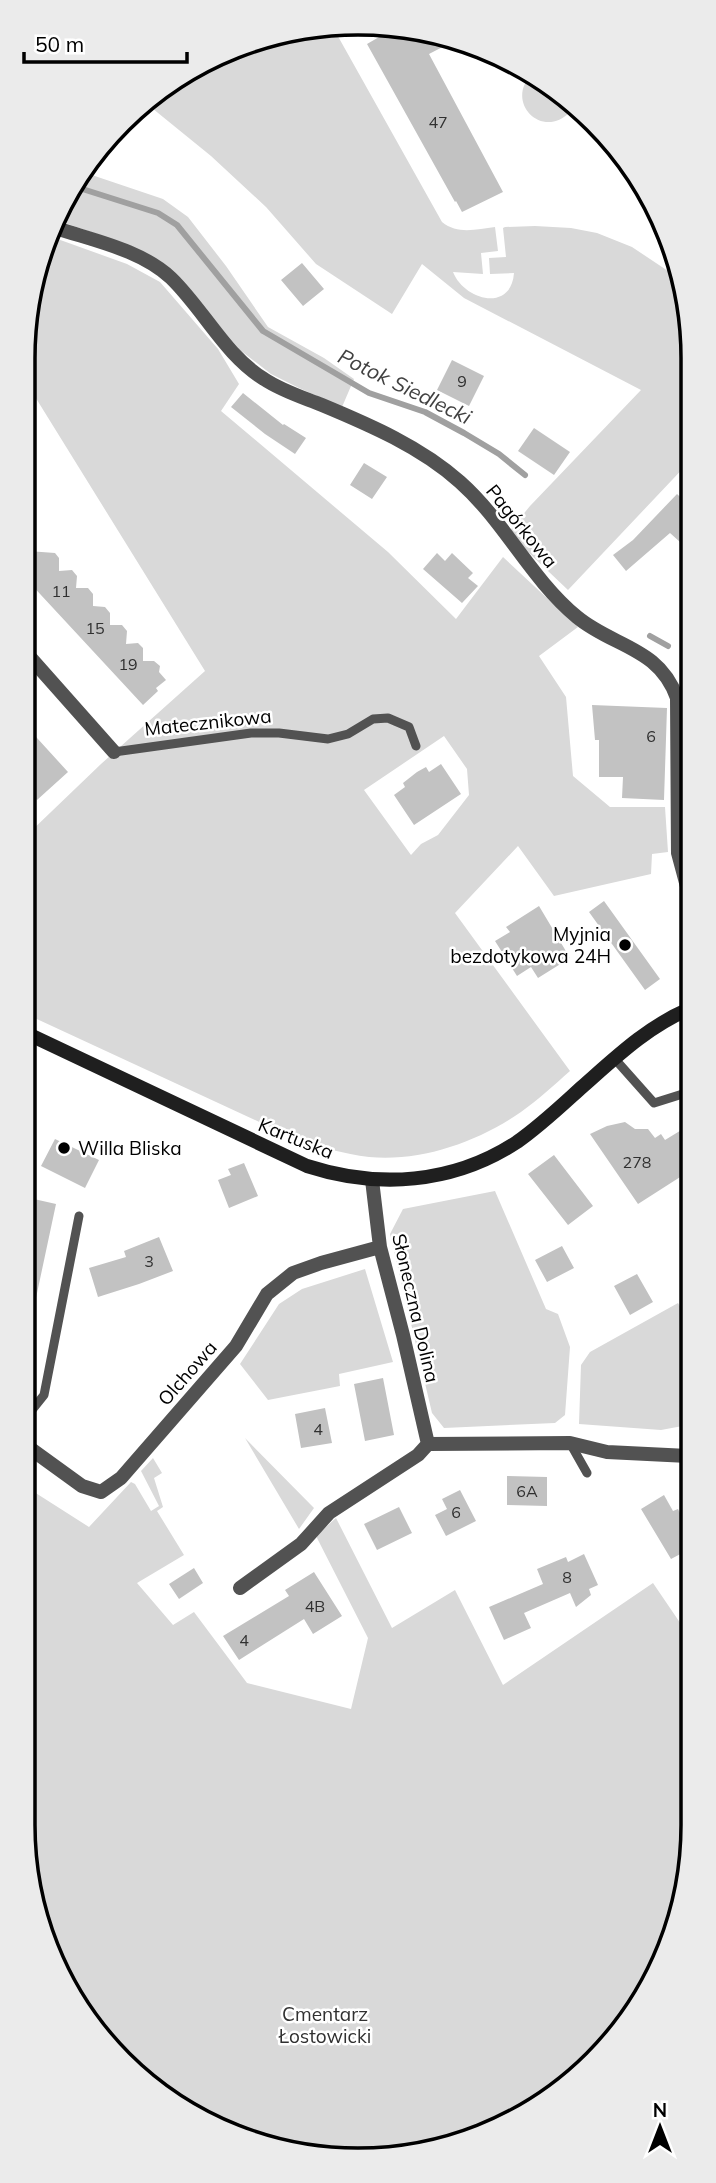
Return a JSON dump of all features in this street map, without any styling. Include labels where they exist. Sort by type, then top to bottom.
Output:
[{"type":"street","name":"Pagórkowa","points":[[62,230],[141,257],[171,278],[241,361],[262,379],[418,450],[459,481],[497,520],[535,574],[579,619],[649,658],[673,686],[677,698],[678,853],[681,864]]},
{"type":"street","name":"Matecznikowa","points":[[35,664],[114,752]]},
{"type":"street","name":"Kartuska","points":[[35,1037],[286,1157],[326,1172],[372,1180],[400,1181],[457,1171],[487,1159],[515,1143],[542,1124],[614,1058],[652,1028],[681,1013]]},
{"type":"street","name":"Słoneczna Dolina","points":[[372,1180],[380,1247],[428,1444]]},
{"type":"street","name":"Olchowa","points":[[35,1452],[82,1486],[101,1492],[121,1478],[236,1346],[267,1294],[293,1273],[380,1247]]},
{"type":"street","points":[[240,1588],[301,1544],[329,1513],[418,1455],[428,1444],[570,1443],[607,1452],[681,1456]]},
{"type":"lane","name":"Matecznikowa","points":[[114,752],[251,733],[279,733],[328,739],[348,734],[373,719],[388,718],[409,727],[416,746]]},
{"type":"lane","points":[[614,1058],[654,1103],[681,1095]]},
{"type":"lane","points":[[35,1406],[44,1395],[79,1216]]},
{"type":"lane","points":[[570,1443],[587,1473]]},
{"type":"green space","points":[[338,36],[442,222],[461,230],[495,227],[498,251],[481,253],[483,274],[453,272],[467,290],[486,298],[496,298],[505,294],[511,286],[514,273],[490,274],[489,258],[506,257],[505,227],[571,228],[597,233],[632,247],[669,272],[680,337],[681,471],[568,590],[508,533],[530,506],[641,390],[464,298],[422,264],[392,314],[316,264],[266,207],[211,156],[153,109],[197,78],[254,52],[295,41]]},
{"type":"green space","points":[[526,82],[537,89],[569,113],[559,120],[538,120],[524,105],[522,95]]},
{"type":"green space","points":[[92,175],[163,199],[188,217],[268,327],[324,358],[354,379],[342,407],[271,374],[240,350],[172,271],[100,235],[65,223]]},
{"type":"green space","points":[[58,239],[127,264],[160,282],[218,349],[239,384],[221,411],[388,552],[456,619],[503,557],[578,627],[539,656],[566,697],[573,776],[610,807],[665,807],[668,852],[652,854],[651,874],[554,896],[518,846],[455,913],[570,1071],[521,1112],[468,1141],[429,1153],[389,1158],[341,1152],[296,1139],[35,1018],[35,827],[205,671],[35,397],[36,337],[41,295]],"holes":[[[444,736],[467,769],[469,795],[438,835],[421,844],[411,855],[364,790]]]},
{"type":"green space","points":[[495,1191],[546,1309],[558,1314],[570,1347],[565,1415],[555,1423],[444,1428],[432,1413],[390,1234],[403,1209]]},
{"type":"green space","points":[[365,1269],[393,1362],[339,1374],[340,1386],[268,1400],[240,1364],[279,1304],[302,1289]]},
{"type":"green space","points":[[678,1303],[681,1308],[681,1426],[661,1430],[579,1424],[581,1365],[590,1352]]},
{"type":"green space","points":[[245,1438],[314,1508],[299,1529]]},
{"type":"green space","name":"Cmentarz Łostowicki","points":[[153,1458],[162,1473],[154,1478],[163,1507],[157,1511],[184,1555],[137,1583],[173,1625],[194,1612],[247,1683],[351,1709],[368,1638],[316,1536],[336,1518],[392,1628],[455,1590],[503,1685],[653,1583],[681,1624],[680,1846],[675,1888],[664,1929],[638,1986],[601,2038],[571,2068],[520,2105],[462,2131],[400,2145],[337,2147],[274,2137],[215,2115],[161,2081],[115,2038],[78,1986],[60,1949],[46,1909],[36,1846],[35,1493],[89,1527],[131,1482],[135,1484],[151,1511],[159,1506],[141,1471]]},
{"type":"building","points":[[381,36],[444,46],[429,54],[503,192],[462,212],[367,44]]},
{"type":"building","points":[[302,263],[324,289],[303,306],[281,280]]},
{"type":"building","points":[[452,360],[484,376],[469,406],[437,390]]},
{"type":"building","points":[[243,393],[283,425],[306,438],[295,454],[231,407]]},
{"type":"building","points":[[534,428],[570,452],[554,475],[518,451]]},
{"type":"building","points":[[364,463],[387,477],[372,499],[350,485]]},
{"type":"building","points":[[677,494],[681,498],[681,543],[670,533],[626,571],[613,555],[633,540]]},
{"type":"building","points":[[35,552],[55,553],[59,558],[59,571],[72,570],[77,576],[76,588],[88,588],[93,594],[93,606],[105,607],[110,613],[110,625],[122,625],[127,631],[126,644],[138,643],[143,648],[143,661],[154,661],[160,666],[159,672],[166,680],[143,705],[35,589]]},
{"type":"building","points":[[437,553],[445,561],[452,553],[473,573],[468,578],[478,586],[462,603],[423,569]]},
{"type":"building","points":[[592,705],[667,708],[664,800],[622,798],[623,777],[599,777],[599,740],[595,740]]},
{"type":"building","points":[[35,736],[68,772],[37,800],[35,798]]},
{"type":"building","points":[[441,764],[461,794],[414,825],[394,795],[405,787],[403,783],[417,772],[426,767],[429,772]]},
{"type":"building","name":"Myjnia bezdotykowa 24H","points":[[604,901],[660,979],[645,990],[589,912]]},
{"type":"building","points":[[539,906],[570,958],[538,978],[531,967],[517,976],[495,941],[510,932],[506,927]]},
{"type":"building","points":[[625,1122],[635,1129],[648,1129],[655,1138],[661,1134],[665,1140],[681,1130],[681,1176],[638,1204],[590,1134]]},
{"type":"building","points":[[55,1139],[99,1160],[85,1188],[41,1166]]},
{"type":"building","points":[[554,1155],[593,1206],[568,1225],[528,1174]]},
{"type":"building","points":[[244,1163],[258,1196],[229,1208],[218,1180],[231,1175],[228,1169]]},
{"type":"building","points":[[35,1199],[56,1204],[35,1303]]},
{"type":"building","points":[[159,1237],[173,1271],[98,1297],[89,1268],[126,1257],[124,1251]]},
{"type":"building","points":[[562,1246],[574,1268],[547,1282],[535,1260]]},
{"type":"building","points":[[637,1274],[653,1302],[630,1315],[614,1286]]},
{"type":"building","points":[[383,1378],[394,1435],[365,1441],[354,1384]]},
{"type":"building","points":[[325,1408],[332,1443],[301,1448],[295,1414]]},
{"type":"building","points":[[507,1476],[547,1477],[547,1506],[507,1505]]},
{"type":"building","points":[[460,1490],[476,1521],[446,1536],[435,1515],[447,1509],[442,1499]]},
{"type":"building","points":[[664,1495],[673,1511],[678,1509],[681,1515],[681,1554],[671,1559],[641,1509]]},
{"type":"building","points":[[399,1507],[412,1533],[377,1550],[364,1524]]},
{"type":"building","points":[[584,1554],[598,1585],[589,1589],[591,1595],[576,1607],[570,1593],[524,1613],[531,1628],[504,1640],[489,1607],[543,1584],[537,1569],[566,1557],[568,1562]]},
{"type":"building","points":[[194,1568],[203,1583],[179,1599],[169,1584]]},
{"type":"building","points":[[314,1572],[342,1616],[313,1634],[304,1619],[239,1660],[223,1636],[289,1596],[285,1590]]},
{"type":"waterway","name":"Potok Siedlecki","points":[[83,189],[158,213],[177,225],[263,331],[369,393],[425,412],[464,433],[499,454],[525,475]]},
{"type":"waterway","name":"Potok Siedlecki","points":[[650,636],[668,646]]},
{"type":"place","name":"Myjnia bezdotykowa 24H","points":[[625,945]]},
{"type":"place","name":"Willa Bliska","points":[[64,1148]]}]
